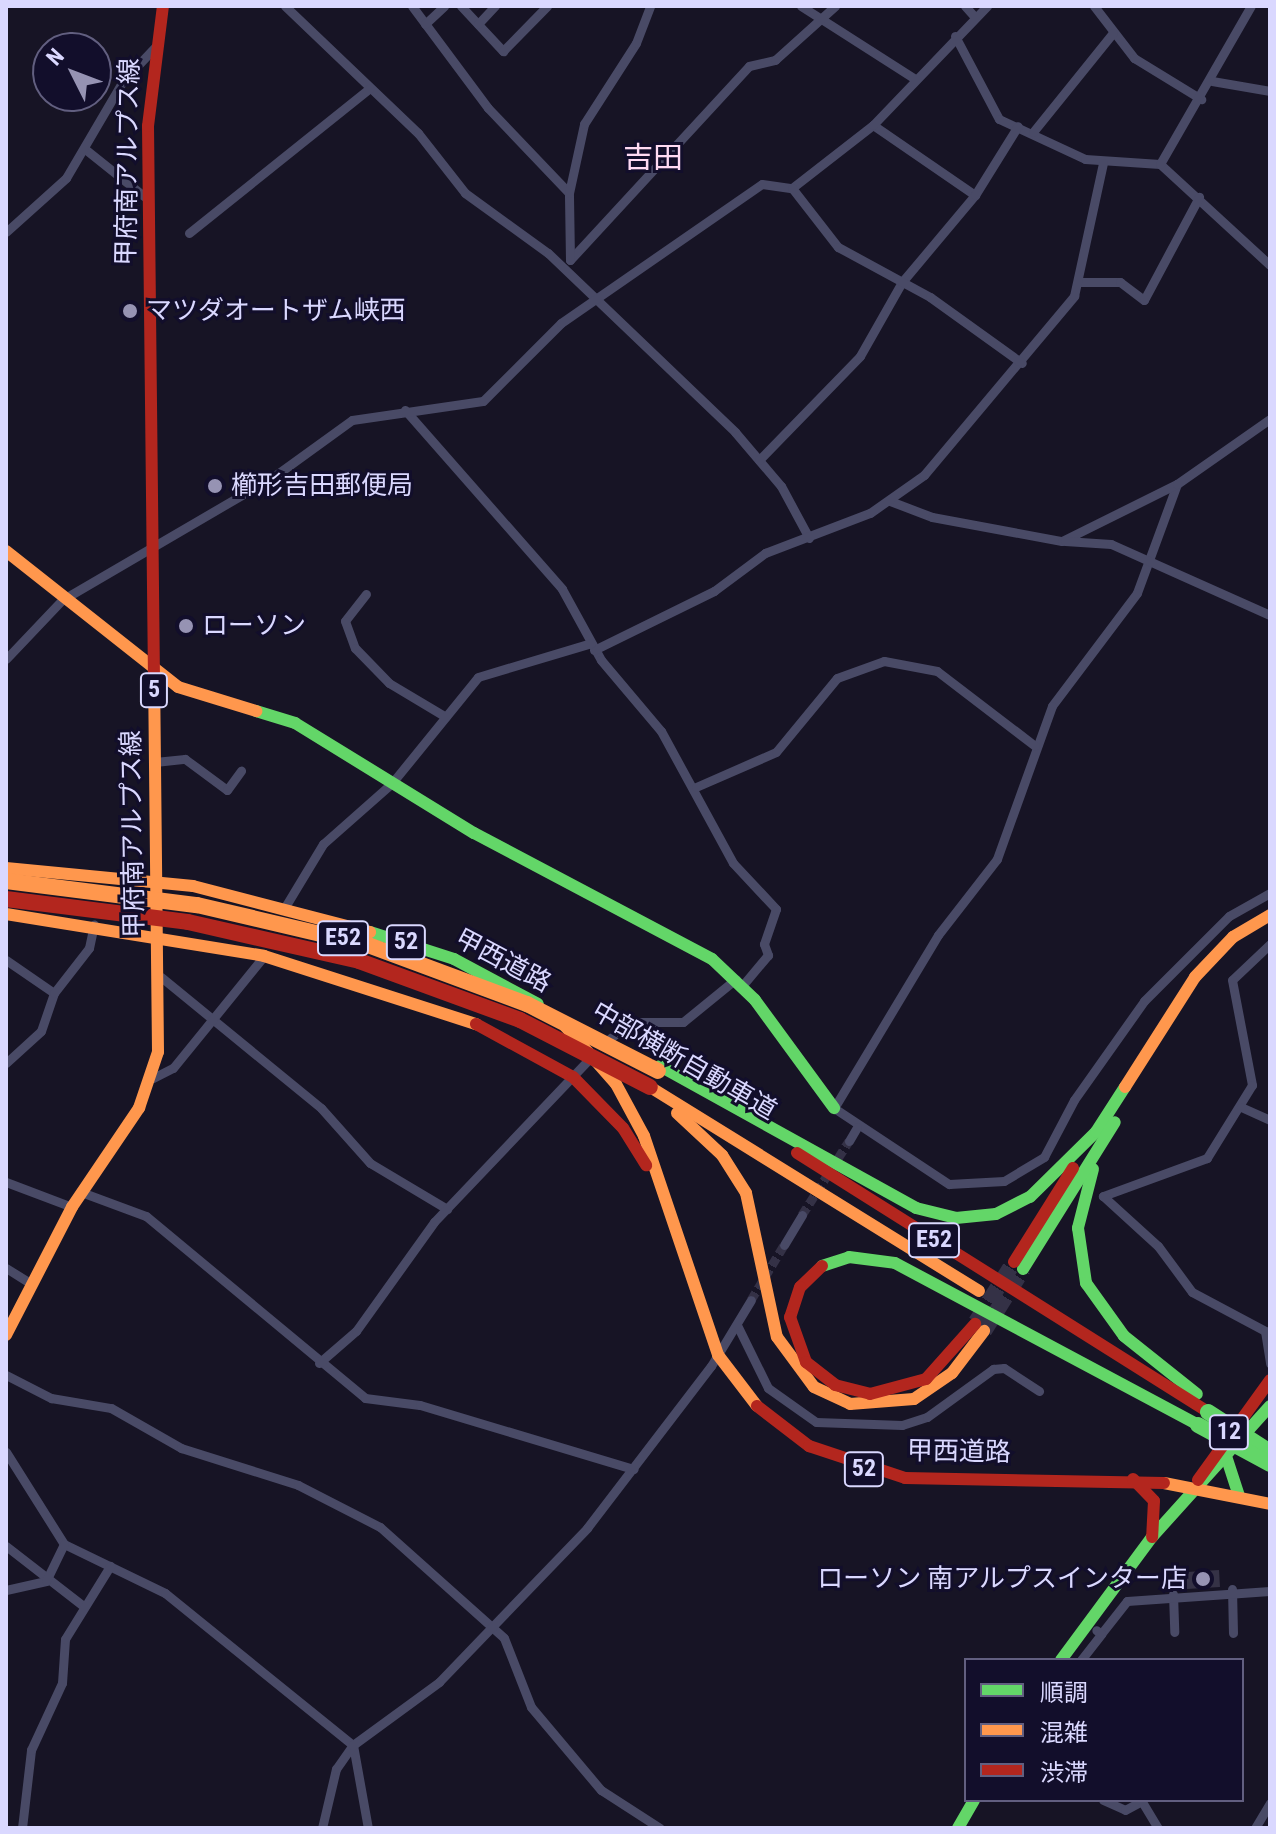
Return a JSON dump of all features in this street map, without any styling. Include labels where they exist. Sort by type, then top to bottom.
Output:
[{"type":"main road","name":"甲府南アルプス線","points":[[6,1335],[30,1283],[76,1200],[153,1078],[161,977],[156,883],[149,200],[155,47],[163,6]]},
{"type":"main road","points":[[6,551],[62,600],[154,672],[199,697],[295,723],[536,868],[685,941],[739,982],[834,1108]]},
{"type":"main road","name":"甲西道路","points":[[6,868],[156,883],[285,907],[484,972],[542,1006],[594,1054],[644,1136],[718,1355],[779,1426],[868,1470],[946,1480],[1133,1479],[1239,1495],[1270,1504]]},
{"type":"main road","name":"中部横断自動車道","points":[[6,881],[197,905],[310,928],[447,971],[585,1031],[659,1069],[1204,1416],[1270,1464]]},
{"type":"main road","name":"中部横断自動車道","points":[[6,899],[248,933],[438,987],[579,1047],[1270,1452]]},
{"type":"main road","name":"甲西道路","points":[[6,914],[159,935],[264,956],[432,1005],[511,1039],[573,1077],[623,1128],[671,1221]]},
{"type":"main road","points":[[1018,1265],[1195,977],[1233,937],[1270,915]]},
{"type":"main road","points":[[659,1069],[891,1197],[956,1218],[996,1214],[1030,1197],[1100,1134],[1202,983],[1239,944],[1270,926]]},
{"type":"main road","points":[[648,1090],[690,1122],[735,1173],[753,1214],[777,1337],[814,1387],[850,1404],[914,1399],[952,1373],[980,1327],[926,1379],[870,1394],[835,1385],[806,1362],[790,1317],[800,1287],[821,1266],[849,1257],[887,1260],[978,1301],[1204,1416],[1270,1445]]},
{"type":"main road","points":[[1100,1134],[1078,1228],[1086,1283],[1124,1336],[1204,1416]]},
{"type":"main road","name":"12","points":[[1062,1658],[1152,1537],[1194,1487],[1270,1380]]},
{"type":"main road","name":"12","points":[[1194,1487],[1227,1459],[1270,1406]]},
{"type":"main road","points":[[1227,1459],[1239,1495]]},
{"type":"main road","points":[[1133,1479],[1154,1501],[1152,1537]]},
{"type":"main road","name":"甲西道路","points":[[1194,1487],[1270,1515]]},
{"type":"main road","points":[[958,1828],[973,1802]]},
{"type":"street","points":[[285,6],[418,133],[465,193],[570,275],[759,460],[809,538]]},
{"type":"street","points":[[412,6],[488,108],[569,193]]},
{"type":"street","points":[[425,24],[444,6]]},
{"type":"street","points":[[461,6],[503,51],[547,6]]},
{"type":"street","points":[[478,24],[495,6]]},
{"type":"street","points":[[570,275],[569,193],[584,124],[636,43],[650,6]]},
{"type":"street","points":[[801,6],[915,79]]},
{"type":"street","points":[[570,260],[749,66],[775,60],[835,6]]},
{"type":"street","points":[[965,6],[975,17]]},
{"type":"street","points":[[792,188],[873,125],[987,6]]},
{"type":"street","points":[[1094,6],[1134,58],[1201,99]]},
{"type":"street","points":[[1160,164],[1212,81],[1251,6]]},
{"type":"street","points":[[1033,132],[1113,33]]},
{"type":"street","points":[[955,36],[970,55],[992,111],[1018,126],[1103,163],[1160,164],[1270,265]]},
{"type":"street","points":[[6,232],[85,149],[123,81],[155,47]]},
{"type":"street","points":[[1212,81],[1270,91]]},
{"type":"street","points":[[189,233],[369,89]]},
{"type":"street","points":[[873,125],[975,195]]},
{"type":"street","points":[[759,460],[860,356],[902,282],[975,195],[1018,126]]},
{"type":"street","points":[[85,149],[149,200]]},
{"type":"street","points":[[285,907],[323,844],[392,783],[490,669],[592,646],[714,591],[765,553],[809,538],[890,501],[924,475],[1022,363],[1080,282],[1103,163]]},
{"type":"street","points":[[6,659],[62,600],[154,548],[352,420],[483,401],[593,300],[762,184],[792,188],[838,247],[902,282],[1022,363]]},
{"type":"street","points":[[1080,282],[1120,282],[1144,300],[1199,197]]},
{"type":"street","points":[[319,1363],[356,1331],[447,1209],[594,1054],[630,1022],[683,1022],[739,982],[768,955],[764,944],[776,909],[733,863],[696,787],[592,646],[547,569],[405,410]]},
{"type":"street","points":[[1062,541],[1177,484],[1270,419]]},
{"type":"street","points":[[1177,484],[1150,564],[1117,621],[1063,686],[1035,746],[997,859],[938,935],[834,1108],[857,1127],[949,1184],[1004,1181],[1044,1157],[1074,1100],[1144,1001],[1229,916],[1270,893]]},
{"type":"street","points":[[890,501],[932,517],[1062,541],[1111,544],[1270,615]]},
{"type":"street","points":[[366,594],[345,621],[355,648],[389,683],[446,717]]},
{"type":"street","points":[[696,787],[776,752],[837,678],[884,661],[937,671],[1035,746]]},
{"type":"street","points":[[155,762],[185,759],[227,790],[241,771]]},
{"type":"street","points":[[6,1063],[41,1031],[54,993],[89,948],[94,925]]},
{"type":"street","points":[[1270,944],[1232,980],[1252,1085],[1241,1107],[1193,1168],[1101,1196],[1158,1246],[1192,1292],[1265,1331],[1270,1364]]},
{"type":"street","points":[[153,1078],[173,1068],[264,956]]},
{"type":"street","points":[[6,960],[54,993]]},
{"type":"street","points":[[161,977],[321,1108],[370,1163],[447,1209]]},
{"type":"street","points":[[1241,1107],[1270,1120]]},
{"type":"street","points":[[849,1141],[857,1127]]},
{"type":"street","points":[[1044,1157],[1053,1166]]},
{"type":"street","points":[[6,1182],[146,1216],[319,1363],[365,1398],[420,1405],[634,1469]]},
{"type":"street","points":[[784,1245],[802,1215]]},
{"type":"street","points":[[6,1268],[30,1283]]},
{"type":"street","points":[[322,1828],[336,1769],[353,1745],[439,1682],[494,1627],[634,1469],[718,1355],[751,1300]]},
{"type":"street","points":[[737,1325],[768,1388],[816,1422],[902,1425],[927,1417],[993,1369],[1004,1368],[1039,1391]]},
{"type":"street","points":[[6,1375],[51,1398],[111,1408],[181,1448],[341,1504],[380,1527],[494,1627],[540,1719],[601,1790],[660,1828]]},
{"type":"street","points":[[6,1452],[64,1544],[165,1593],[353,1745],[368,1828]]},
{"type":"street","points":[[46,1581],[64,1544]]},
{"type":"street","points":[[6,1546],[46,1581],[82,1605]]},
{"type":"street","points":[[22,1828],[31,1750],[62,1683],[65,1639],[82,1605],[110,1566]]},
{"type":"street","points":[[6,1590],[46,1581]]},
{"type":"street","points":[[1232,1589],[1233,1633]]},
{"type":"street","points":[[1083,1658],[1127,1601],[1232,1589],[1270,1591]]},
{"type":"street","points":[[1173,1594],[1174,1632]]},
{"type":"street","points":[[1087,1622],[1101,1634]]},
{"type":"street","points":[[1107,1802],[1125,1810],[1139,1802]]},
{"type":"street","points":[[1143,1802],[1158,1828]]},
{"type":"street","points":[[1255,1828],[1270,1803]]},
{"type":"building","name":"ローソン 南アルプスインター店","points":[[1219,1570],[1220,1587],[1187,1589],[1187,1572]]},
{"type":"tunnel","points":[[802,1215],[849,1141]]},
{"type":"tunnel","points":[[751,1300],[784,1245]]},
{"type":"tunnel","points":[[976,1322],[1014,1262]]},
{"type":"tunnel","points":[[984,1331],[1023,1269]]},
{"type":"traffic: fast","points":[[256,711],[295,723],[474,833],[712,959],[755,1000],[834,1108]]},
{"type":"traffic: fast","points":[[370,932],[454,959],[538,1004]]},
{"type":"traffic: fast","points":[[660,1066],[916,1208],[956,1218],[996,1214],[1030,1197],[1096,1132],[1125,1087]]},
{"type":"traffic: fast","points":[[1023,1269],[1115,1122]]},
{"type":"traffic: fast","points":[[1093,1169],[1078,1228],[1086,1283],[1124,1336],[1197,1394]]},
{"type":"traffic: fast","points":[[822,1266],[849,1257],[895,1263],[1198,1425]]},
{"type":"traffic: fast","points":[[1062,1658],[1152,1537],[1270,1406]]},
{"type":"traffic: fast","points":[[1208,1412],[1270,1452]]},
{"type":"traffic: fast","points":[[1198,1425],[1270,1464]]},
{"type":"traffic: fast","points":[[1227,1459],[1239,1495]]},
{"type":"traffic: fast","points":[[958,1828],[973,1802]]},
{"type":"traffic: slow","points":[[6,551],[178,687],[256,711]]},
{"type":"traffic: slow","points":[[6,1335],[72,1207],[139,1108],[158,1052],[154,680]]},
{"type":"traffic: slow","points":[[6,868],[193,886],[370,932]]},
{"type":"traffic: slow","points":[[6,881],[197,905],[368,945],[527,1004],[658,1071]]},
{"type":"traffic: slow","points":[[6,914],[264,956],[476,1024]]},
{"type":"traffic: slow","points":[[1125,1087],[1195,977],[1233,937],[1270,915]]},
{"type":"traffic: slow","points":[[565,1026],[616,1084],[644,1136],[718,1355],[757,1406]]},
{"type":"traffic: slow","points":[[650,1087],[979,1291]]},
{"type":"traffic: slow","points":[[677,1113],[722,1155],[746,1193],[777,1337],[814,1387],[850,1404],[914,1399],[952,1373],[984,1331]]},
{"type":"traffic: slow","points":[[1164,1483],[1270,1504]]},
{"type":"traffic: jam","points":[[154,680],[148,126],[163,6]]},
{"type":"traffic: jam","points":[[6,899],[188,922],[359,961],[520,1020],[650,1087]]},
{"type":"traffic: jam","points":[[476,1024],[573,1077],[623,1128],[646,1165]]},
{"type":"traffic: jam","points":[[797,1153],[1208,1412]]},
{"type":"traffic: jam","points":[[1014,1262],[1073,1168]]},
{"type":"traffic: jam","points":[[822,1266],[800,1287],[790,1317],[806,1362],[835,1385],[870,1394],[926,1379],[975,1324]]},
{"type":"traffic: jam","points":[[1198,1480],[1270,1380]]},
{"type":"traffic: jam","points":[[757,1406],[809,1446],[905,1478],[1164,1483]]},
{"type":"traffic: jam","points":[[1133,1479],[1154,1501],[1152,1537]]},
{"type":"place","name":"マツダオートザム峡西","points":[[130,311]]},
{"type":"place","name":"櫛形吉田郵便局","points":[[215,486]]},
{"type":"place","name":"ローソン","points":[[186,626]]},
{"type":"place","name":"ローソン 南アルプスインター店","points":[[1203,1579]]},
{"type":"district","name":"吉田","points":[[653,158]]}]
